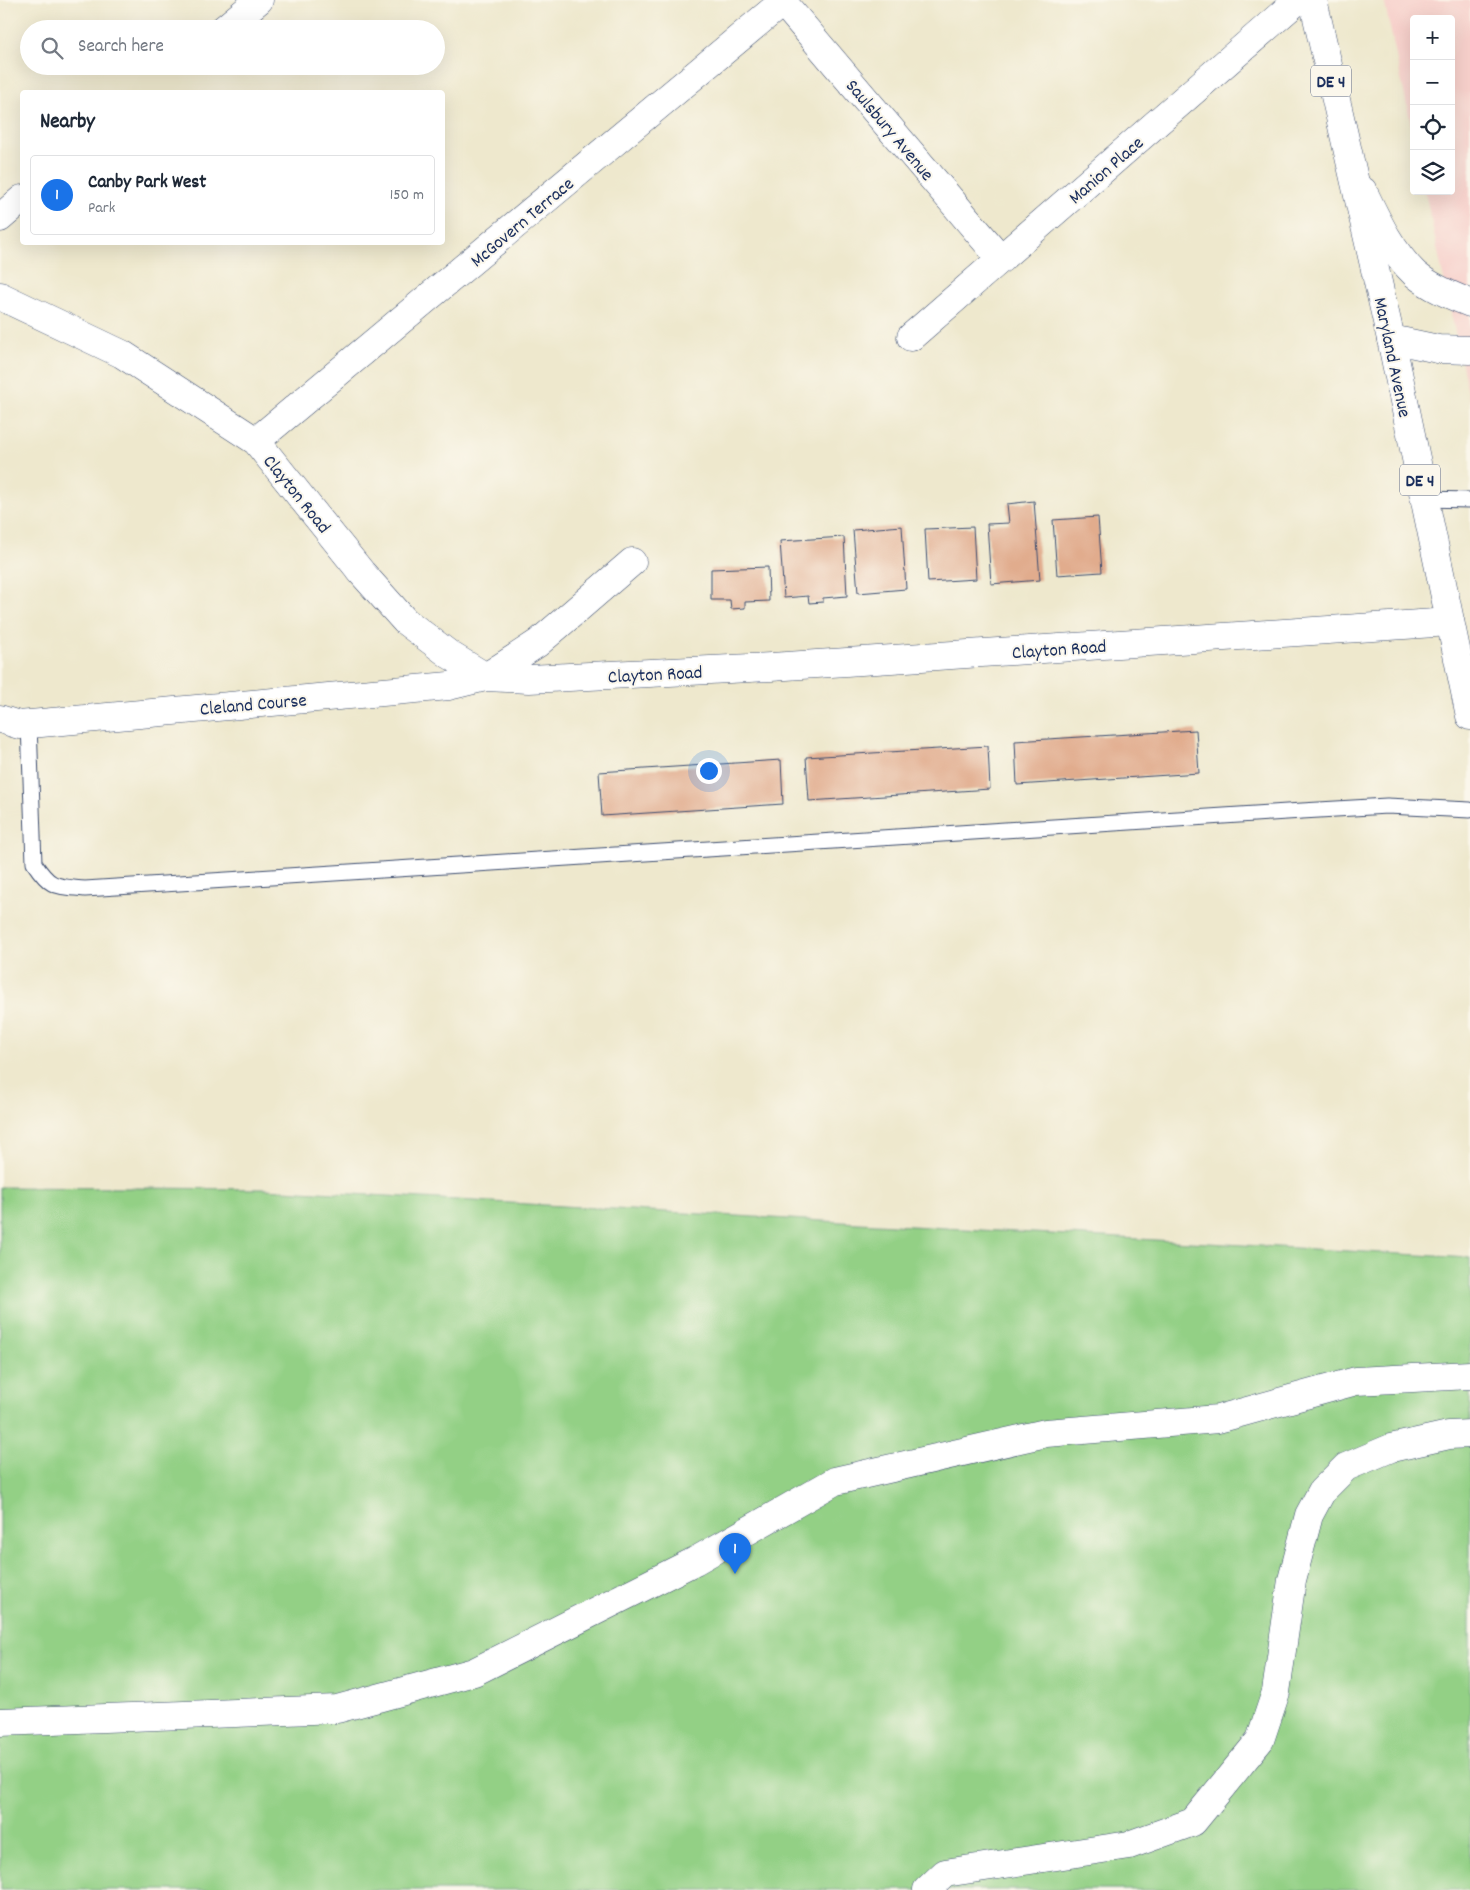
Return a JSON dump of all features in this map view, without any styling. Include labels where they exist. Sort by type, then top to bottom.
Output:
[{"type":"street","points":[[235,20],[259,0]]},
{"type":"street","name":"Manion Place","points":[[911,337],[1298,0]]},
{"type":"street","name":"Maryland Avenue","points":[[1313,0],[1391,339],[1470,713]]},
{"type":"street","name":"Saulsbury Avenue","points":[[783,1],[1001,259]]},
{"type":"street","name":"McGovern Terrace","points":[[256,441],[783,1]]},
{"type":"street","points":[[1349,162],[1392,246],[1415,274],[1446,293],[1470,303]]},
{"type":"street","points":[[0,218],[20,201]]},
{"type":"street","name":"Clayton Road","points":[[0,296],[122,354],[256,441],[362,573],[405,621],[450,655],[486,677],[529,679],[771,667],[1450,622]]},
{"type":"street","points":[[1391,339],[1438,349],[1470,350]]},
{"type":"street","points":[[486,677],[538,644],[632,562]]},
{"type":"street","name":"Cleland Course","points":[[16,722],[449,686],[486,677]]},
{"type":"street","points":[[0,1722],[337,1709],[474,1672],[695,1561],[836,1481],[1046,1432],[1218,1419],[1356,1381],[1470,1375]]},
{"type":"street","points":[[927,1890],[945,1873],[1129,1845],[1193,1822],[1260,1740],[1276,1692],[1292,1580],[1309,1515],[1322,1491],[1346,1467],[1391,1448],[1449,1435],[1470,1434]]},
{"type":"lane","points":[[1424,499],[1470,500]]},
{"type":"lane","points":[[16,722],[34,863],[46,881],[62,887],[85,889],[1387,806],[1470,810]]},
{"type":"shaded area","points":[[1384,0],[1470,0],[1470,402],[1426,195],[1455,195],[1455,15],[1410,15],[1410,120]]},
{"type":"green space","points":[[0,1187],[265,1189],[1470,1258],[1470,1890],[0,1890]]},
{"type":"building","points":[[1034,501],[1040,580],[991,584],[987,524],[1009,523],[1007,504]]},
{"type":"building","points":[[1098,517],[1102,572],[1057,575],[1053,520]]},
{"type":"building","points":[[902,526],[906,589],[858,593],[853,530]]},
{"type":"building","points":[[973,527],[976,579],[928,582],[925,529]]},
{"type":"building","points":[[844,537],[847,596],[823,598],[823,602],[809,603],[808,596],[784,598],[780,541]]},
{"type":"building","points":[[768,567],[769,601],[745,602],[745,608],[731,609],[730,600],[711,600],[711,569]]},
{"type":"building","points":[[1196,730],[1199,773],[1017,785],[1015,741]]},
{"type":"building","points":[[988,746],[990,789],[809,801],[806,757]]},
{"type":"building","points":[[781,760],[783,804],[602,816],[599,772]]},
{"type":"place","name":"Canby Park West","points":[[735,1574]]}]
